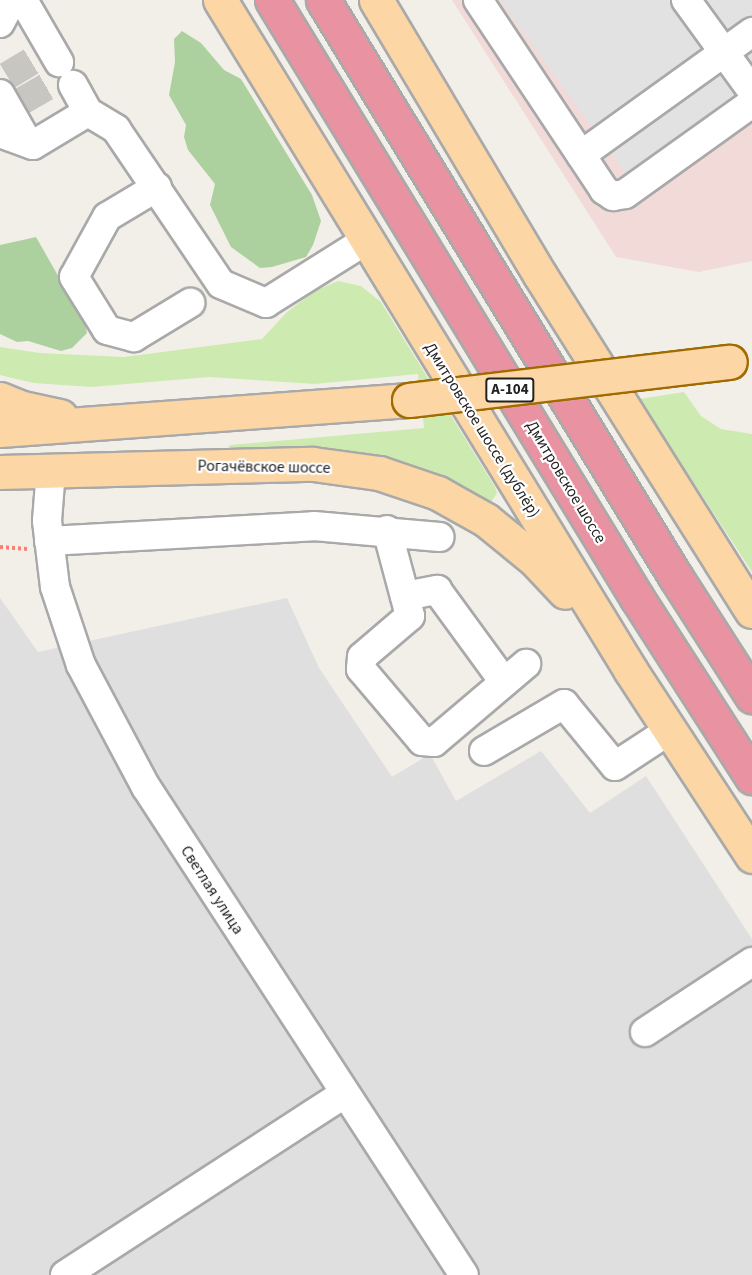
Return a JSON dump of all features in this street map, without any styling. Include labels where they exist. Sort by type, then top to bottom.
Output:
[{"type":"highway","name":"Дмитровское шоссе","points":[[272,0],[631,588],[752,777]]},
{"type":"highway","name":"А-104","points":[[323,0],[675,576],[752,696]]},
{"type":"main road","name":"Дмитровское шоссе (дублёр)","points":[[220,0],[365,241],[631,671],[752,856]]},
{"type":"main road","points":[[376,0],[540,275],[752,611]]},
{"type":"main road","points":[[0,430],[409,400],[741,360]]},
{"type":"main road","points":[[0,399],[22,408],[100,424]]},
{"type":"main road","name":"Рогачёвское шоссе","points":[[0,472],[313,464],[379,473],[438,493],[486,520],[534,559],[578,604],[631,671]]},
{"type":"street","points":[[0,23],[12,0]]},
{"type":"street","points":[[23,0],[62,80],[116,129],[221,284],[266,303],[365,241]]},
{"type":"street","points":[[478,0],[604,190],[613,196],[625,194],[752,103]]},
{"type":"street","points":[[686,0],[752,91]]},
{"type":"street","points":[[581,155],[752,32]]},
{"type":"street","points":[[13,109],[33,144],[62,80]]},
{"type":"street","points":[[157,187],[107,217],[74,277],[107,330],[134,337],[190,303]]},
{"type":"street","name":"Светлая улица","points":[[51,470],[47,521],[55,587],[81,665],[146,787],[464,1275]]},
{"type":"street","points":[[49,541],[314,526],[387,530],[440,537]]},
{"type":"street","points":[[387,530],[410,616],[363,657],[362,669],[422,741],[435,742],[526,664]]},
{"type":"street","points":[[405,596],[437,591],[504,682]]},
{"type":"street","points":[[484,752],[564,704],[615,766],[670,730]]},
{"type":"street","points":[[645,1032],[752,962]]},
{"type":"street","points":[[65,1275],[100,1266],[344,1094]]},
{"type":"shaded area","points":[[452,0],[752,0],[752,261],[699,272],[616,257]]},
{"type":"shaded area","points":[[500,0],[752,0],[752,88],[628,177]]},
{"type":"shaded area","points":[[0,598],[38,652],[287,598],[319,668],[392,777],[430,754],[456,801],[541,751],[590,813],[646,776],[752,939],[752,1275],[0,1275]]},
{"type":"green space","points":[[182,31],[201,43],[224,70],[241,79],[312,195],[321,221],[313,245],[306,257],[272,267],[260,268],[231,247],[210,205],[215,184],[188,150],[184,137],[186,125],[169,95],[175,62],[174,39]]},
{"type":"green space","points":[[36,237],[85,323],[87,333],[72,348],[61,351],[28,341],[17,342],[0,334],[0,245]]},
{"type":"green space","points":[[338,281],[361,286],[381,302],[495,487],[497,493],[491,502],[486,504],[227,451],[230,445],[424,428],[418,374],[315,384],[209,377],[91,387],[33,383],[0,375],[0,347],[40,353],[124,357],[262,339],[287,312],[315,291]]},
{"type":"green space","points":[[684,392],[701,416],[721,429],[752,434],[752,572],[639,399]]},
{"type":"tunnel","points":[[7,76],[32,61]]},
{"type":"tunnel","points":[[22,101],[67,75]]}]
